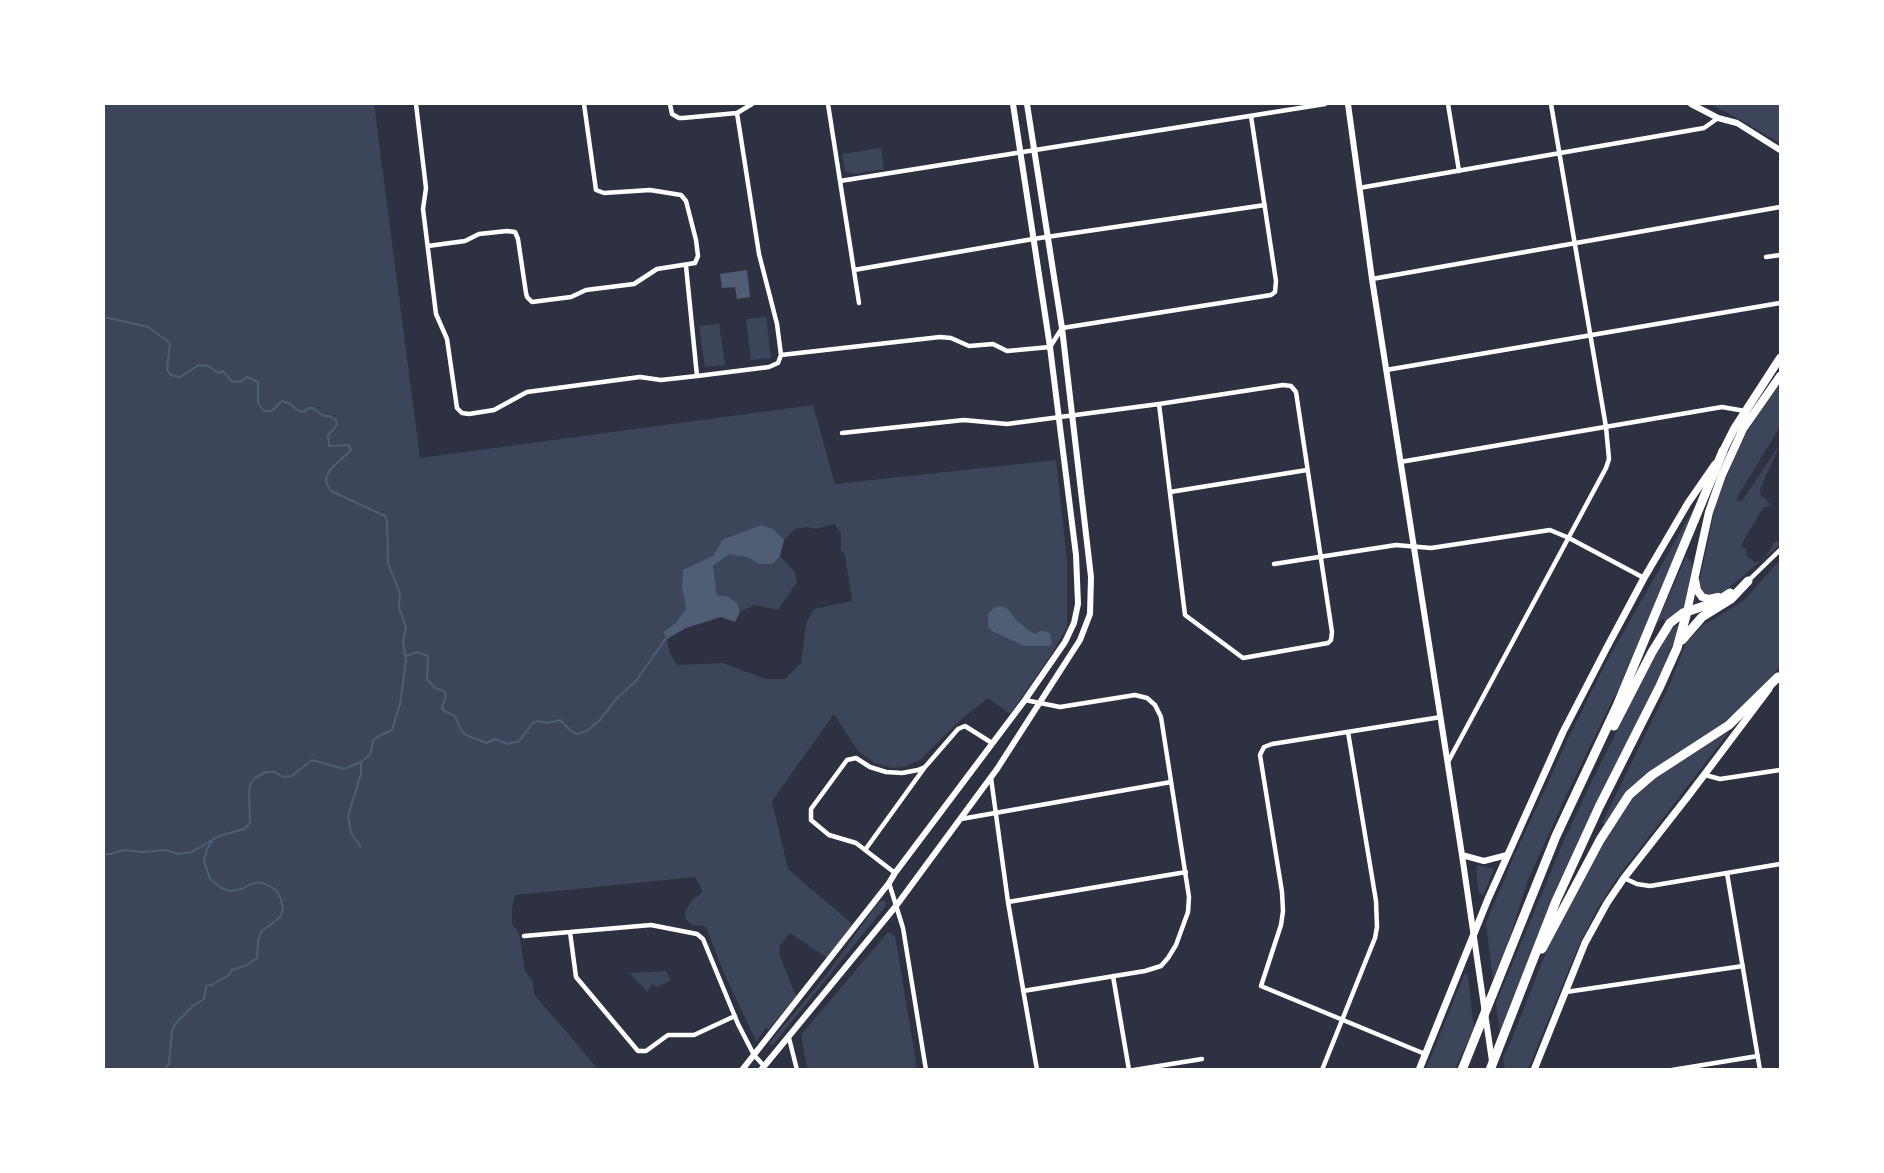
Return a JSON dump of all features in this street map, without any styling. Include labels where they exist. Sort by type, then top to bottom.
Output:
[{"type":"highway","points":[[1462,1070],[1546,861],[1624,689],[1723,451]]},
{"type":"highway","points":[[1491,1070],[1561,890],[1677,648],[1690,628],[1702,617],[1731,599],[1748,581]]},
{"type":"highway","points":[[1581,782],[1608,738],[1664,632],[1674,620],[1686,612],[1716,602],[1730,593]]},
{"type":"highway","points":[[1677,648],[1686,612]]},
{"type":"highway","points":[[1509,1022],[1569,897],[1607,827],[1624,801],[1652,775],[1734,721],[1780,676]]},
{"type":"main road","points":[[1419,1070],[1507,855],[1563,732],[1644,578],[1688,503],[1780,358]]},
{"type":"main road","points":[[1686,612],[1709,512],[1729,457],[1753,413],[1780,376]]},
{"type":"main road","points":[[1695,577],[1697,590],[1702,597],[1712,599],[1730,593],[1748,581]]},
{"type":"main road","points":[[1534,1070],[1591,930],[1624,878],[1780,676]]},
{"type":"street","points":[[416,104],[426,188],[423,209],[436,314],[447,339],[458,411],[470,414],[495,410],[527,392],[640,377],[667,380],[769,368],[778,363],[781,355],[777,324],[759,254],[737,113]]},
{"type":"street","points":[[428,246],[465,241],[479,234],[514,232],[518,239],[527,297],[532,302],[571,297],[586,290],[634,284],[657,269],[695,263],[698,256],[696,236],[686,201],[681,195],[650,190],[604,193],[596,190],[584,104]]},
{"type":"street","points":[[670,104],[672,114],[679,118],[737,113],[752,104]]},
{"type":"street","points":[[828,104],[859,303]]},
{"type":"street","points":[[742,1070],[889,883],[1025,700],[1065,642],[1074,623],[1078,604],[1076,555],[1050,347],[1013,104]]},
{"type":"street","points":[[524,936],[651,925],[697,934],[703,939],[735,1017],[763,1068],[896,906],[991,778],[1080,640],[1090,614],[1091,577],[1062,328],[1026,104]]},
{"type":"street","points":[[840,181],[1021,150],[1325,104]]},
{"type":"street","points":[[1348,104],[1372,279],[1478,961],[1491,1070]]},
{"type":"street","points":[[1448,104],[1459,171]]},
{"type":"street","points":[[1448,762],[1609,459],[1606,427],[1551,104]]},
{"type":"street","points":[[1691,104],[1718,118],[1737,123],[1780,150]]},
{"type":"street","points":[[1050,347],[1062,328],[1271,295],[1275,292],[1276,281],[1251,116]]},
{"type":"street","points":[[1359,188],[1704,128],[1718,118]]},
{"type":"street","points":[[854,270],[1033,239],[1264,206]]},
{"type":"street","points":[[1372,279],[1780,207]]},
{"type":"street","points":[[1766,257],[1780,255]]},
{"type":"street","points":[[686,266],[697,376]]},
{"type":"street","points":[[1386,370],[1780,303]]},
{"type":"street","points":[[781,355],[940,337],[969,346],[993,344],[1007,351],[1050,347]]},
{"type":"street","points":[[842,433],[964,420],[1007,424],[1283,385],[1291,386],[1296,392],[1332,632],[1331,640],[1324,644],[1243,658],[1185,615],[1160,404]]},
{"type":"street","points":[[1400,462],[1722,407],[1735,407],[1745,411]]},
{"type":"street","points":[[1170,492],[1307,470]]},
{"type":"street","points":[[1274,564],[1396,545],[1431,548],[1545,530],[1554,531],[1569,538],[1644,578]]},
{"type":"street","points":[[1748,581],[1780,550]]},
{"type":"street","points":[[1023,991],[1155,968],[1168,958],[1176,945],[1188,912],[1189,897],[1161,717],[1155,705],[1147,698],[1131,695],[1060,707],[1025,700]]},
{"type":"street","points":[[1425,1054],[1261,986],[1281,925],[1283,911],[1282,892],[1260,761],[1261,751],[1272,744],[1441,717]]},
{"type":"street","points":[[865,850],[925,767],[961,727],[968,727],[992,743]]},
{"type":"street","points":[[1322,1070],[1375,938],[1377,927],[1376,901],[1348,732]]},
{"type":"street","points":[[895,873],[855,843],[829,835],[813,824],[810,817],[811,809],[850,759],[856,758],[870,767],[886,772],[908,772],[925,767]]},
{"type":"street","points":[[1705,775],[1720,780],[1780,770]]},
{"type":"street","points":[[991,778],[1008,902],[1037,1070]]},
{"type":"street","points":[[960,819],[1171,782]]},
{"type":"street","points":[[1462,855],[1484,861],[1507,855]]},
{"type":"street","points":[[1624,878],[1650,886],[1780,864]]},
{"type":"street","points":[[1008,902],[1186,872]]},
{"type":"street","points":[[1727,873],[1760,1070]]},
{"type":"street","points":[[889,883],[903,928],[926,1070]]},
{"type":"street","points":[[570,932],[576,977],[638,1051],[646,1051],[668,1035],[691,1036],[735,1017]]},
{"type":"street","points":[[1566,992],[1743,966]]},
{"type":"street","points":[[1113,976],[1130,1070]]},
{"type":"street","points":[[789,1038],[797,1070]]},
{"type":"street","points":[[1672,1070],[1758,1056]]},
{"type":"street","points":[[1134,1070],[1202,1059]]},
{"type":"shaded area","points":[[104,104],[374,104],[420,458],[813,405],[835,484],[1056,460],[1067,561],[1067,627],[1051,655],[1010,714],[988,698],[958,722],[920,760],[907,766],[892,768],[874,763],[857,750],[834,714],[772,801],[788,869],[852,924],[829,959],[790,933],[780,945],[779,954],[796,996],[756,1041],[724,973],[706,927],[691,924],[686,919],[685,912],[691,901],[703,892],[695,877],[516,895],[514,898],[512,924],[519,933],[525,971],[533,982],[534,994],[598,1069],[104,1070]],"holes":[[[834,524],[841,533],[841,550],[845,555],[852,601],[814,609],[806,624],[801,663],[785,679],[766,679],[723,663],[677,665],[663,632],[676,623],[686,608],[682,588],[713,556],[722,540],[773,529],[784,540],[795,529],[806,527],[816,529]]]},
{"type":"shaded area","points":[[1709,104],[1780,104],[1780,143],[1732,115]]},
{"type":"shaded area","points":[[881,148],[884,169],[853,174],[845,171],[842,154]]},
{"type":"shaded area","points":[[747,270],[750,297],[737,299],[735,287],[722,288],[720,274]]},
{"type":"shaded area","points":[[766,317],[771,358],[751,360],[746,319]]},
{"type":"shaded area","points":[[719,324],[725,365],[705,367],[699,326]]},
{"type":"shaded area","points":[[1780,384],[1780,427],[1736,499],[1739,502],[1742,501],[1780,444],[1760,489],[1761,497],[1764,497],[1771,505],[1763,508],[1741,545],[1746,549],[1747,557],[1755,562],[1766,556],[1774,542],[1780,541],[1780,545],[1725,591],[1712,597],[1703,594],[1699,583],[1716,502],[1742,441]]},
{"type":"shaded area","points":[[1694,508],[1696,509],[1624,681],[1566,796],[1528,880],[1505,952],[1493,979],[1486,923],[1515,854],[1607,661]]},
{"type":"shaded area","points":[[761,525],[773,529],[784,540],[780,556],[773,564],[759,564],[747,557],[729,554],[713,566],[717,596],[727,596],[737,603],[740,612],[735,622],[721,617],[686,628],[667,639],[663,632],[676,623],[686,608],[682,588],[683,570],[713,556],[722,540]]},
{"type":"shaded area","points":[[729,553],[747,557],[759,564],[773,564],[780,556],[795,572],[797,582],[778,610],[754,605],[740,612],[737,603],[727,596],[717,596],[713,566]]},
{"type":"shaded area","points":[[1686,557],[1691,561],[1693,569],[1684,609],[1665,622],[1663,618],[1657,623]]},
{"type":"shaded area","points":[[1780,560],[1780,666],[1747,707],[1622,799],[1605,824],[1602,823],[1670,684],[1686,643],[1702,626],[1743,601]]},
{"type":"shaded area","points":[[995,607],[1007,608],[1016,620],[1031,632],[1036,634],[1046,631],[1050,634],[1052,643],[1050,646],[1024,646],[994,632],[988,627],[988,614]]},
{"type":"shaded area","points":[[1681,622],[1663,669],[1594,810],[1500,1035],[1496,1003],[1565,838],[1663,639]]},
{"type":"shaded area","points":[[1728,732],[1615,881],[1597,909],[1579,945],[1528,1069],[1505,1069],[1503,1056],[1550,942],[1596,854],[1630,801],[1657,776]]},
{"type":"shaded area","points":[[1478,865],[1494,869],[1483,896],[1479,893],[1476,871]]},
{"type":"shaded area","points":[[883,900],[886,903],[885,907],[772,1046],[769,1043],[827,974],[878,903]]},
{"type":"shaded area","points":[[888,932],[895,936],[917,1069],[807,1069],[801,1035]]},
{"type":"shaded area","points":[[666,971],[671,980],[658,987],[652,984],[647,992],[630,973]]},
{"type":"shaded area","points":[[1465,973],[1468,975],[1474,1028],[1455,1069],[1426,1069]]},
{"type":"waterway","points":[[104,317],[148,327],[170,343],[167,370],[171,375],[180,377],[199,365],[208,366],[219,373],[223,371],[231,381],[240,382],[247,377],[258,382],[258,403],[264,411],[272,411],[282,401],[304,412],[308,408],[313,408],[323,416],[336,420],[337,425],[328,435],[329,446],[349,445],[351,450],[330,470],[326,478],[327,484],[331,491],[385,516],[388,563],[400,594],[399,608],[406,627],[403,642],[406,660],[400,704],[392,730],[373,741],[370,755],[361,762],[344,769],[312,760],[292,776],[283,777],[275,772],[266,772],[251,783],[250,823],[244,829],[219,836],[192,852],[178,854],[166,850],[142,852],[123,850],[104,854]]},
{"type":"waterway","points":[[406,656],[417,652],[428,656],[427,679],[435,688],[444,691],[446,696],[442,707],[444,711],[455,716],[461,730],[466,735],[487,743],[495,739],[508,744],[519,741],[537,721],[548,723],[560,720],[572,732],[578,734],[587,731],[636,681],[666,638]]},
{"type":"waterway","points":[[361,762],[361,774],[348,816],[351,833],[361,847]]},
{"type":"waterway","points":[[164,1070],[169,1064],[172,1030],[177,1022],[193,1006],[204,999],[206,986],[212,985],[229,975],[232,970],[247,965],[257,958],[261,932],[280,917],[283,910],[277,891],[270,886],[259,882],[230,891],[221,888],[210,879],[204,861],[212,841]]}]
